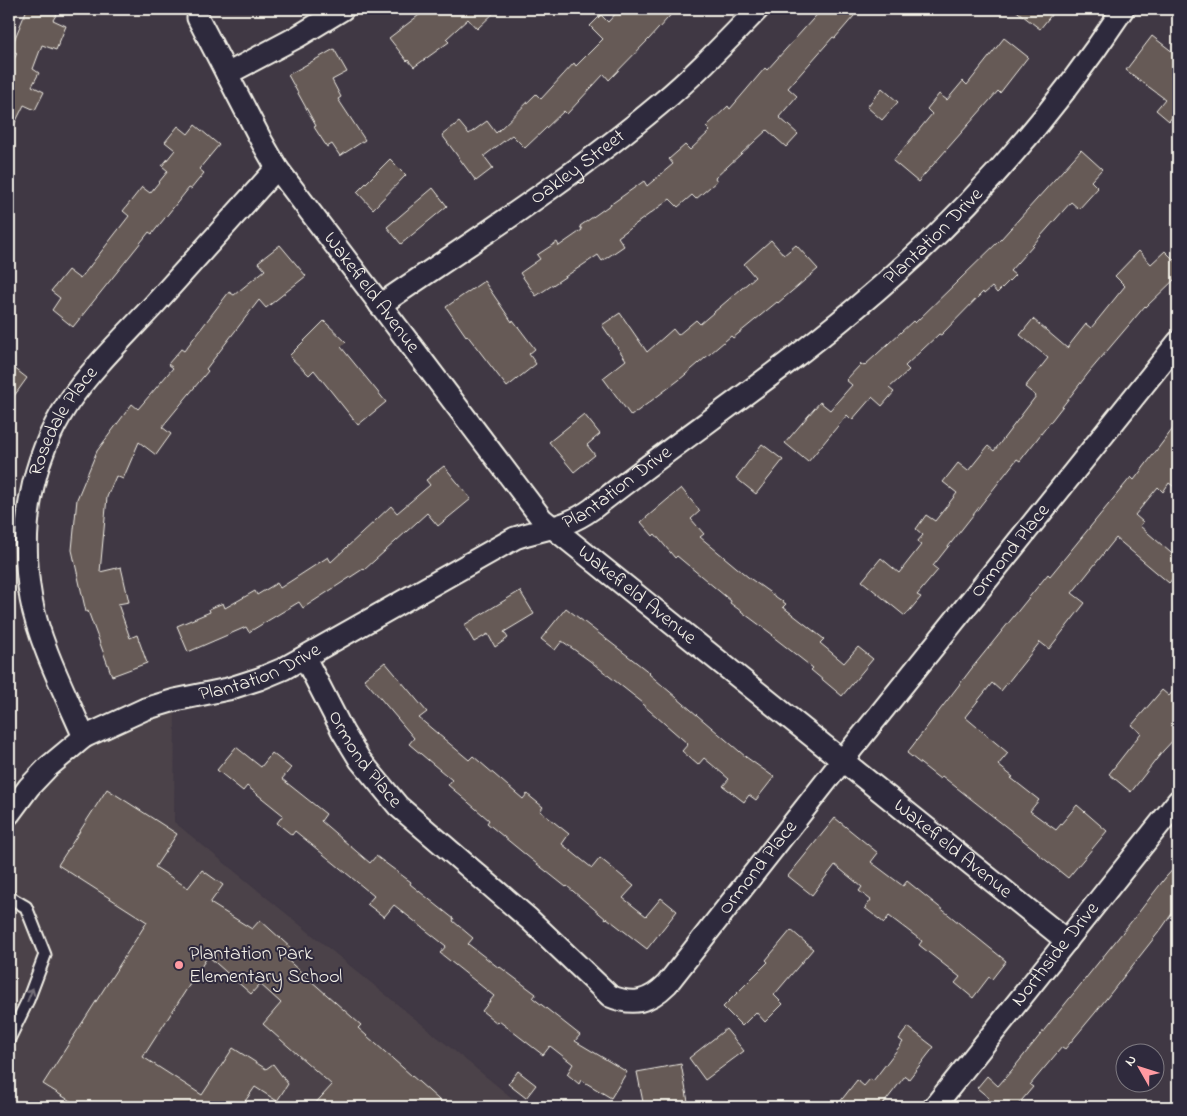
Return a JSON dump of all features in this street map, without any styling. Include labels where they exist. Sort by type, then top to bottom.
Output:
[{"type":"street","points":[[227,74],[297,37],[342,9]]},
{"type":"street","name":"Oakley Street","points":[[380,305],[570,174],[630,129],[692,75],[758,9]]},
{"type":"street","name":"Plantation Drive","points":[[12,805],[48,767],[84,737],[146,709],[175,700],[252,682],[283,669],[515,538],[579,519],[828,332],[884,284],[960,213],[1040,122],[1076,76],[1123,9]]},
{"type":"street","name":"Wakefield Avenue","points":[[198,18],[277,168],[542,519],[1066,941]]},
{"type":"street","name":"Rosedale Place","points":[[84,737],[43,639],[31,599],[26,552],[29,501],[43,451],[56,424],[75,394],[277,168]]},
{"type":"street","name":"Ormond Place","points":[[305,658],[343,732],[360,760],[398,806],[530,919],[600,988],[610,996],[623,1001],[638,1002],[649,998],[666,984],[1178,342]]},
{"type":"street","name":"Northside Drive","points":[[934,1107],[1178,801]]},
{"type":"lane","points":[[9,896],[26,907],[45,955],[28,1000],[9,1038]]},
{"type":"shaded area","name":"Plantation Park Elementary School","points":[[175,700],[174,822],[523,1107],[9,1107],[9,814],[48,767]]},
{"type":"building","points":[[27,9],[60,9],[53,20],[66,26],[56,50],[42,45],[33,69],[39,73],[32,86],[44,92],[35,110],[24,105],[9,135],[9,70],[17,53],[10,50]]},
{"type":"building","points":[[427,9],[498,9],[477,29],[468,19],[446,39],[449,42],[414,67],[389,38]]},
{"type":"building","points":[[620,9],[676,9],[609,80],[604,74],[567,114],[564,111],[525,148],[512,135],[484,156],[493,168],[476,181],[442,135],[459,122],[469,134],[487,121],[496,133],[536,94],[541,99],[574,63],[576,66],[603,39],[590,26],[601,15],[608,22]]},
{"type":"building","points":[[822,9],[860,9],[788,88],[797,96],[779,117],[798,134],[786,147],[767,130],[715,178],[717,181],[696,199],[692,195],[678,207],[670,199],[618,237],[624,246],[602,261],[598,255],[536,296],[520,273],[540,259],[537,255],[557,242],[559,246],[582,230],[580,226],[644,181],[647,186],[673,164],[669,159],[685,145],[690,150],[710,131],[706,127],[728,106],[730,109],[765,68],[767,70]]},
{"type":"building","points":[[1014,9],[1056,9],[1040,29]]},
{"type":"building","points":[[1152,36],[1178,56],[1178,69],[1171,78],[1178,83],[1178,110],[1169,121],[1156,110],[1165,99],[1126,70]]},
{"type":"building","points":[[1004,38],[1028,57],[1000,93],[998,91],[918,182],[893,161],[932,114],[927,109],[939,94],[947,100],[963,81],[967,85]]},
{"type":"building","points":[[334,49],[347,72],[332,80],[341,97],[338,99],[365,140],[340,156],[332,144],[327,147],[314,127],[316,126],[288,75]]},
{"type":"building","points":[[882,88],[898,102],[882,120],[867,107]]},
{"type":"building","points":[[195,125],[219,145],[199,169],[204,173],[191,189],[189,188],[152,234],[149,232],[73,327],[52,310],[60,298],[51,291],[68,270],[80,279],[129,216],[123,211],[142,187],[150,193],[168,171],[162,166],[175,150],[165,142],[178,126],[188,134]]},
{"type":"building","points":[[1081,150],[1102,169],[1091,181],[1098,188],[1079,209],[1071,202],[1010,271],[1015,275],[997,293],[992,287],[984,294],[983,292],[941,335],[939,334],[905,366],[909,370],[889,388],[894,392],[882,406],[872,397],[852,420],[847,415],[808,462],[785,443],[820,402],[830,410],[852,385],[846,380],[861,364],[864,366],[913,321],[915,323],[1001,239]]},
{"type":"building","points":[[390,159],[406,175],[373,209],[357,192]]},
{"type":"building","points":[[433,188],[447,206],[401,244],[387,227]]},
{"type":"building","points":[[771,240],[784,255],[796,245],[818,269],[778,303],[733,338],[731,336],[679,380],[631,416],[603,378],[626,360],[602,325],[620,313],[647,352],[673,329],[678,335],[696,320],[700,324],[755,277],[744,264]]},
{"type":"building","points":[[280,245],[306,276],[266,308],[259,300],[206,369],[208,371],[162,427],[171,434],[156,455],[139,442],[123,479],[116,476],[107,497],[100,572],[121,567],[129,602],[118,604],[130,638],[137,635],[147,663],[112,676],[88,611],[86,612],[72,550],[77,499],[97,451],[132,404],[138,409],[173,368],[168,364],[181,349],[184,351],[229,292],[234,295],[265,270],[258,262]]},
{"type":"building","points":[[1139,251],[1151,264],[1165,251],[1178,264],[1178,276],[1145,306],[1090,371],[1020,461],[1017,459],[933,566],[938,570],[917,595],[921,597],[905,616],[862,581],[881,558],[899,573],[921,545],[917,542],[923,535],[916,529],[926,515],[935,521],[957,493],[943,482],[958,463],[968,471],[988,446],[994,451],[1036,396],[1025,387],[1048,358],[1020,335],[1033,319],[1067,348],[1086,324],[1091,328],[1125,286],[1115,276]]},
{"type":"building","points":[[484,281],[512,322],[513,320],[535,349],[529,354],[536,364],[507,387],[466,336],[446,307]]},
{"type":"building","points":[[324,321],[346,342],[341,347],[386,402],[358,425],[314,370],[309,375],[289,356]]},
{"type":"building","points":[[9,364],[27,378],[9,403]]},
{"type":"building","points":[[584,414],[600,434],[587,445],[595,455],[574,472],[549,442]]},
{"type":"building","points":[[1178,422],[1178,490],[1169,483],[1163,492],[1158,487],[1135,515],[1143,522],[1140,526],[1178,559],[1178,572],[1169,583],[1116,538],[1072,593],[1085,603],[1049,649],[1040,642],[1001,691],[992,683],[965,717],[1008,753],[998,765],[1039,800],[1030,811],[1056,830],[1077,805],[1107,831],[1068,878],[942,776],[940,779],[907,753],[972,668],[1048,574],[1050,576],[1131,477],[1134,480]]},
{"type":"building","points":[[762,444],[783,460],[756,494],[736,478]]},
{"type":"building","points":[[444,466],[471,499],[438,526],[427,513],[364,570],[303,608],[299,602],[249,632],[246,627],[188,652],[177,626],[210,612],[209,609],[223,603],[225,608],[255,591],[257,595],[277,583],[280,588],[328,557],[331,562],[391,506],[397,513],[430,485],[426,480]]},
{"type":"building","points":[[681,488],[700,511],[691,519],[704,534],[700,537],[748,577],[786,604],[783,607],[824,639],[820,643],[844,663],[858,647],[873,659],[842,696],[811,670],[813,668],[730,603],[731,601],[677,556],[675,558],[655,534],[653,536],[641,522]]},
{"type":"building","points":[[520,591],[534,614],[504,632],[508,638],[495,647],[488,634],[474,642],[464,625]]},
{"type":"building","points":[[566,608],[650,673],[746,757],[774,777],[756,800],[749,795],[744,802],[723,786],[729,779],[704,758],[698,765],[682,751],[688,744],[643,703],[590,661],[562,641],[555,650],[541,639]]},
{"type":"building","points":[[385,662],[427,712],[419,718],[469,760],[473,756],[523,799],[527,794],[543,807],[540,811],[569,834],[562,844],[592,868],[600,858],[634,886],[623,898],[646,916],[661,898],[677,911],[647,949],[606,919],[487,823],[489,820],[448,785],[452,780],[409,744],[414,738],[364,679]]},
{"type":"building","points":[[1178,685],[1178,735],[1131,792],[1109,774],[1141,733],[1132,725],[1162,690],[1169,696]]},
{"type":"building","points":[[236,747],[261,767],[272,753],[291,768],[282,779],[326,814],[321,821],[370,863],[376,856],[411,882],[410,884],[454,919],[453,921],[473,938],[468,944],[536,994],[533,998],[580,1035],[575,1041],[627,1072],[611,1098],[581,1080],[579,1084],[567,1074],[573,1064],[550,1046],[543,1055],[499,1021],[497,1023],[482,1011],[494,996],[440,953],[446,946],[394,905],[384,917],[367,904],[374,896],[295,831],[292,835],[277,823],[283,815],[247,786],[243,791],[217,770]]},
{"type":"building","points":[[107,789],[177,834],[155,867],[188,888],[202,870],[223,885],[210,903],[252,929],[260,920],[292,949],[284,957],[361,1025],[358,1028],[447,1107],[312,1107],[332,1085],[263,1024],[281,1003],[260,984],[251,994],[208,956],[143,1057],[202,1095],[233,1048],[266,1069],[273,1064],[288,1084],[277,1101],[255,1087],[241,1107],[80,1107],[43,1084],[147,922],[58,865]]},
{"type":"building","points":[[835,818],[878,853],[871,862],[903,886],[907,881],[1006,961],[992,979],[989,977],[973,998],[955,983],[960,977],[919,945],[922,941],[889,916],[884,923],[865,908],[871,900],[859,891],[862,887],[835,865],[812,895],[788,876]]},
{"type":"building","points":[[1178,864],[1178,905],[1095,1013],[1065,1049],[1062,1047],[1030,1085],[1033,1087],[1016,1107],[982,1107],[989,1098],[977,1088],[987,1076],[998,1086]]},
{"type":"building","points":[[791,930],[813,949],[774,995],[783,1004],[765,1022],[756,1012],[742,1026],[723,1007],[768,962],[766,960]]},
{"type":"building","points":[[908,1027],[934,1047],[909,1079],[905,1076],[881,1107],[836,1107],[857,1080],[864,1086],[870,1079],[873,1081],[903,1042],[899,1039]]},
{"type":"building","points":[[726,1029],[744,1051],[705,1080],[689,1058]]},
{"type":"building","points":[[681,1064],[689,1107],[644,1107],[637,1072]]},
{"type":"building","points":[[518,1071],[536,1085],[526,1098],[508,1084]]},
{"type":"place","name":"Plantation Park Elementary School","points":[[179,965]]}]
